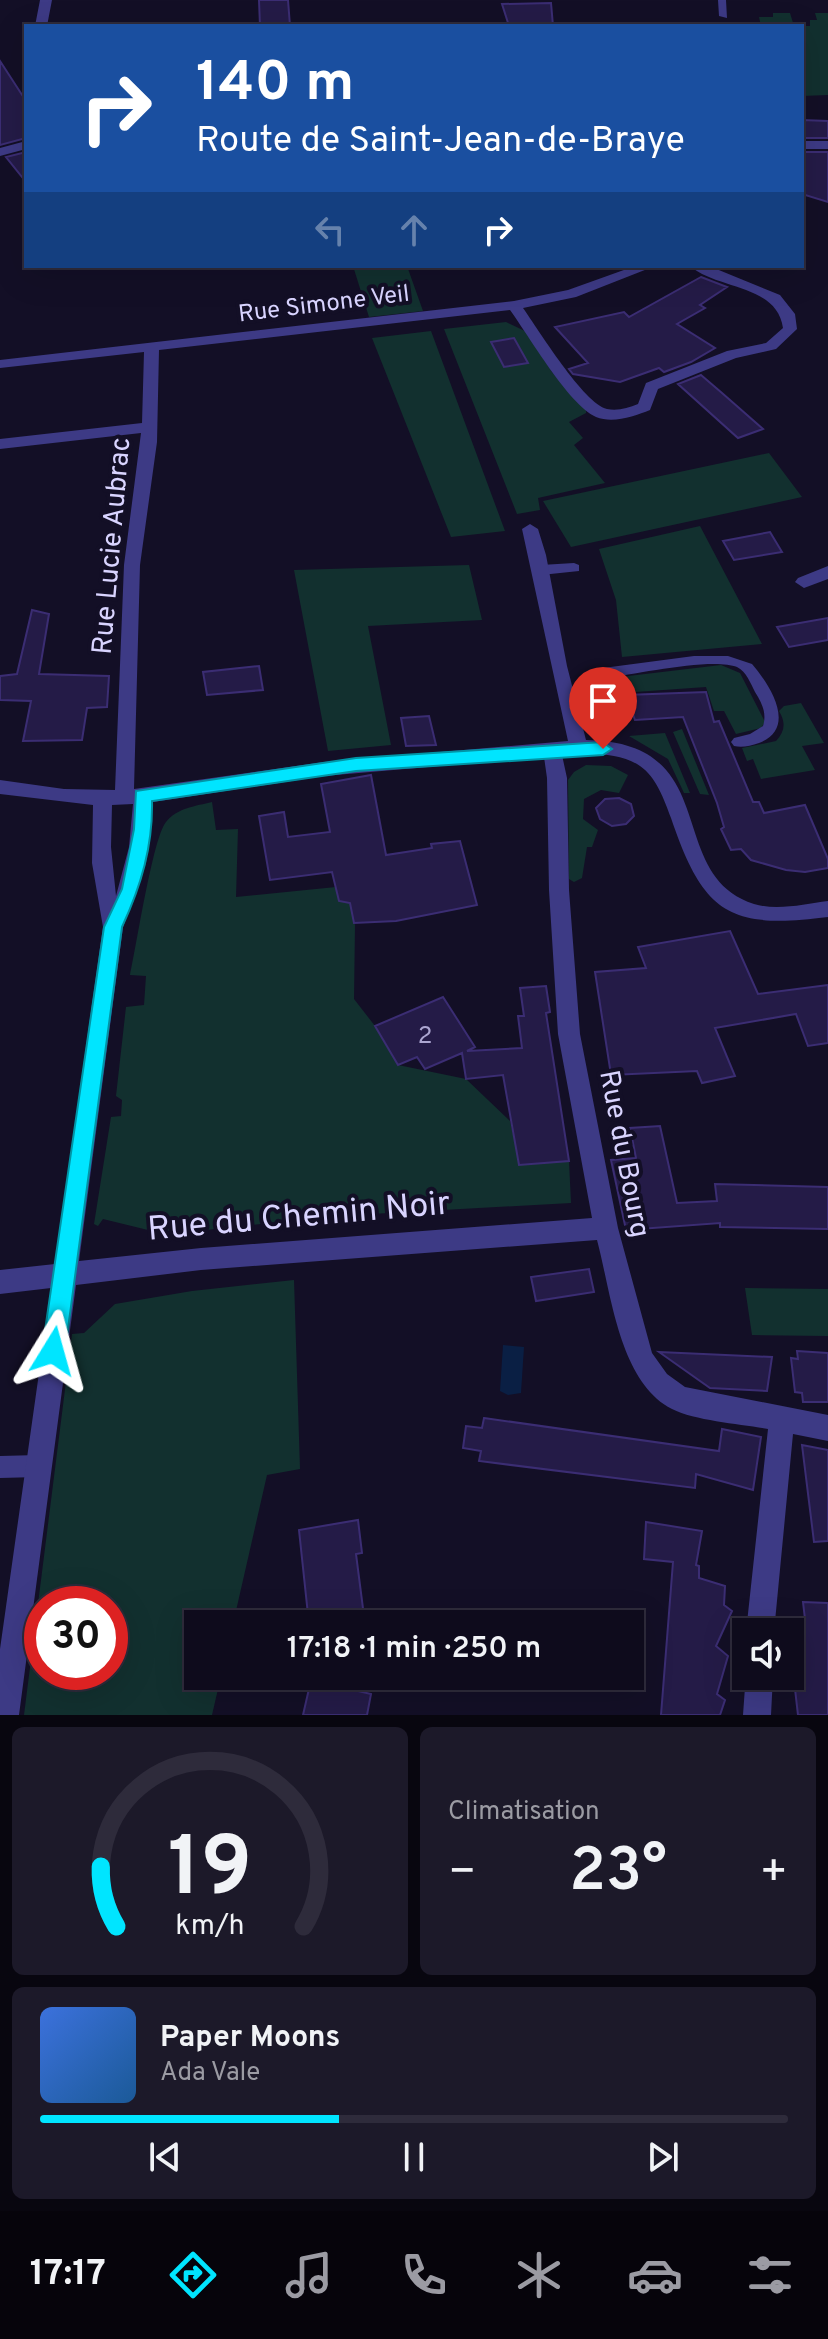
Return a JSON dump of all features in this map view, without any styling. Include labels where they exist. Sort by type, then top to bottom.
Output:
[{"type":"street","points":[[41,24],[46,0]]},
{"type":"street","points":[[804,145],[828,145]]},
{"type":"street","points":[[0,152],[24,146]]},
{"type":"street","name":"Rue Simone Veil","points":[[0,364],[514,305],[571,294],[642,268]]},
{"type":"street","points":[[514,305],[572,388],[600,413],[626,414],[645,407],[651,386],[732,354],[771,346],[790,329],[788,314],[775,298],[702,268]]},
{"type":"street","name":"Rue Lucie Aubrac","points":[[113,927],[131,889],[143,829],[134,796],[132,565],[150,427],[152,348]]},
{"type":"street","points":[[0,444],[150,427]]},
{"type":"street","points":[[530,529],[541,570],[558,666],[579,749]]},
{"type":"street","points":[[804,582],[828,572]]},
{"type":"street","points":[[0,787],[57,796],[103,798],[356,765],[579,749],[622,750],[658,770],[676,806],[704,881],[724,901],[761,913],[828,909]]},
{"type":"street","name":"Rue du Bourg","points":[[552,751],[557,778],[559,890],[569,1034],[606,1228],[641,1359],[658,1383],[679,1399],[828,1428]]},
{"type":"street","points":[[5,1715],[113,927],[103,893],[100,831],[103,798]]},
{"type":"street","name":"Rue du Chemin Noir","points":[[0,1282],[213,1258],[606,1228]]},
{"type":"street","points":[[761,1618],[782,1419]]},
{"type":"street","points":[[757,1715],[758,1690]]},
{"type":"lane","points":[[722,0],[724,16]]},
{"type":"lane","points":[[541,570],[574,568]]},
{"type":"lane","points":[[566,692],[590,691],[603,673],[715,661],[741,663],[769,701],[773,722],[771,730],[765,735],[739,742]]},
{"type":"lane","points":[[0,1467],[38,1466]]},
{"type":"green space","points":[[773,13],[790,13],[793,24],[761,24],[759,17],[773,17]]},
{"type":"green space","points":[[815,13],[828,13],[828,95],[804,96],[804,26],[810,26],[810,20],[817,20]]},
{"type":"green space","points":[[354,268],[408,268],[423,311],[369,317]]},
{"type":"green space","points":[[506,322],[527,332],[552,372],[586,410],[586,413],[569,422],[583,438],[574,445],[605,483],[538,498],[540,510],[517,514],[444,329]]},
{"type":"green space","points":[[431,331],[505,531],[451,537],[372,338]]},
{"type":"green space","points":[[769,453],[802,497],[571,547],[543,501]]},
{"type":"green space","points":[[700,526],[762,644],[622,657],[616,600],[599,549]]},
{"type":"green space","points":[[469,565],[482,620],[368,626],[391,745],[328,751],[294,570]]},
{"type":"green space","points":[[721,665],[740,673],[765,722],[761,728],[736,734],[724,711],[714,711],[706,687],[621,693],[617,681],[620,677]]},
{"type":"green space","points":[[801,703],[824,743],[802,746],[815,770],[761,779],[753,759],[747,761],[742,748],[776,741],[784,727],[779,711],[784,706]]},
{"type":"green space","points":[[682,729],[709,795],[700,794],[673,732]]},
{"type":"green space","points":[[665,733],[690,793],[684,793],[668,759],[629,736]]},
{"type":"green space","points":[[586,765],[611,766],[628,775],[619,793],[601,790],[584,799],[583,819],[598,830],[592,847],[587,847],[582,878],[574,882],[569,879],[568,780]]},
{"type":"green space","points":[[212,802],[216,830],[238,829],[236,897],[336,887],[339,901],[350,903],[355,925],[354,999],[375,1026],[398,1065],[466,1079],[510,1121],[520,1165],[569,1161],[571,1203],[335,1216],[188,1232],[152,1231],[103,1219],[98,1226],[94,1224],[111,1117],[121,1116],[122,1100],[116,1096],[126,1007],[144,1005],[146,976],[130,975],[156,849],[170,817],[187,808]]},
{"type":"green space","points":[[294,1280],[300,1469],[267,1475],[236,1610],[184,1610],[184,1690],[218,1690],[212,1715],[24,1715],[27,1690],[128,1690],[128,1586],[40,1586],[72,1334],[84,1333],[115,1304],[192,1291]]},
{"type":"green space","points":[[745,1288],[828,1289],[828,1336],[752,1335]]},
{"type":"water","points":[[503,1345],[524,1347],[521,1393],[508,1395],[500,1391]]},
{"type":"building","points":[[259,0],[288,0],[290,24],[260,24]]},
{"type":"building","points":[[551,3],[553,24],[508,24],[502,4]]},
{"type":"building","points":[[0,61],[24,98],[24,139],[0,145]]},
{"type":"building","points":[[804,120],[828,121],[828,138],[804,138]]},
{"type":"building","points":[[24,152],[24,180],[6,157]]},
{"type":"building","points":[[804,152],[828,152],[828,202],[804,195]]},
{"type":"building","points":[[701,277],[727,287],[700,305],[705,308],[677,324],[715,348],[691,362],[664,372],[659,368],[620,382],[573,374],[569,369],[588,363],[555,327],[624,312],[629,317]]},
{"type":"building","points":[[514,338],[528,363],[504,367],[491,342]]},
{"type":"building","points":[[701,375],[763,429],[738,438],[678,384]]},
{"type":"building","points":[[770,532],[782,552],[734,560],[723,541]]},
{"type":"building","points":[[32,610],[49,614],[39,674],[109,676],[107,707],[87,708],[82,740],[23,741],[31,701],[0,700],[0,676],[17,674]]},
{"type":"building","points":[[828,618],[828,640],[789,647],[777,627]]},
{"type":"building","points":[[259,666],[263,690],[207,695],[203,672]]},
{"type":"building","points":[[706,692],[714,722],[719,721],[753,802],[759,802],[764,813],[805,805],[828,859],[828,868],[805,872],[786,870],[751,860],[741,849],[731,850],[721,829],[724,827],[717,803],[683,717],[635,720],[626,695]]},
{"type":"building","points":[[429,716],[436,745],[406,746],[401,718]]},
{"type":"building","points":[[371,775],[386,855],[432,848],[431,844],[460,841],[477,905],[396,921],[354,923],[350,903],[339,901],[332,872],[270,880],[259,816],[284,812],[288,837],[330,832],[321,784]]},
{"type":"building","points":[[619,798],[631,804],[634,816],[626,824],[612,826],[600,819],[596,808],[605,799]]},
{"type":"building","points":[[730,931],[758,994],[828,985],[828,1043],[808,1046],[796,1014],[715,1028],[735,1076],[702,1083],[697,1071],[611,1075],[595,972],[646,968],[638,947]]},
{"type":"building","points":[[546,986],[550,1012],[546,1013],[569,1161],[519,1165],[503,1075],[466,1079],[462,1053],[425,1069],[417,1057],[398,1065],[375,1026],[443,997],[475,1047],[467,1051],[522,1048],[518,1016],[524,1016],[520,988]]},
{"type":"building","points":[[660,1126],[677,1203],[717,1201],[715,1184],[828,1187],[828,1229],[720,1227],[720,1223],[626,1230],[611,1160],[636,1158],[630,1128]]},
{"type":"building","points":[[589,1269],[594,1292],[536,1301],[531,1277]]},
{"type":"building","points":[[797,1351],[828,1353],[828,1402],[803,1402],[802,1393],[795,1392],[791,1358],[798,1359]]},
{"type":"building","points":[[659,1352],[772,1357],[767,1391],[710,1388]]},
{"type":"building","points":[[484,1418],[719,1451],[722,1429],[761,1437],[753,1490],[696,1474],[695,1488],[479,1461],[481,1451],[463,1448],[466,1426],[482,1428]]},
{"type":"building","points":[[802,1445],[828,1450],[828,1541],[814,1542]]},
{"type":"building","points":[[358,1520],[362,1553],[356,1554],[363,1610],[308,1610],[299,1530]]},
{"type":"building","points":[[646,1522],[702,1531],[696,1565],[699,1566],[699,1578],[725,1586],[724,1605],[732,1611],[716,1646],[728,1656],[717,1694],[725,1700],[720,1715],[661,1715],[673,1562],[644,1559]]},
{"type":"building","points":[[803,1602],[828,1603],[828,1715],[798,1715],[795,1690],[804,1690]]},
{"type":"building","points":[[309,1690],[354,1690],[371,1694],[367,1715],[303,1715]]},
{"type":"route","points":[[53,1351],[113,927],[131,889],[143,829],[143,796],[356,765],[603,749]]}]
